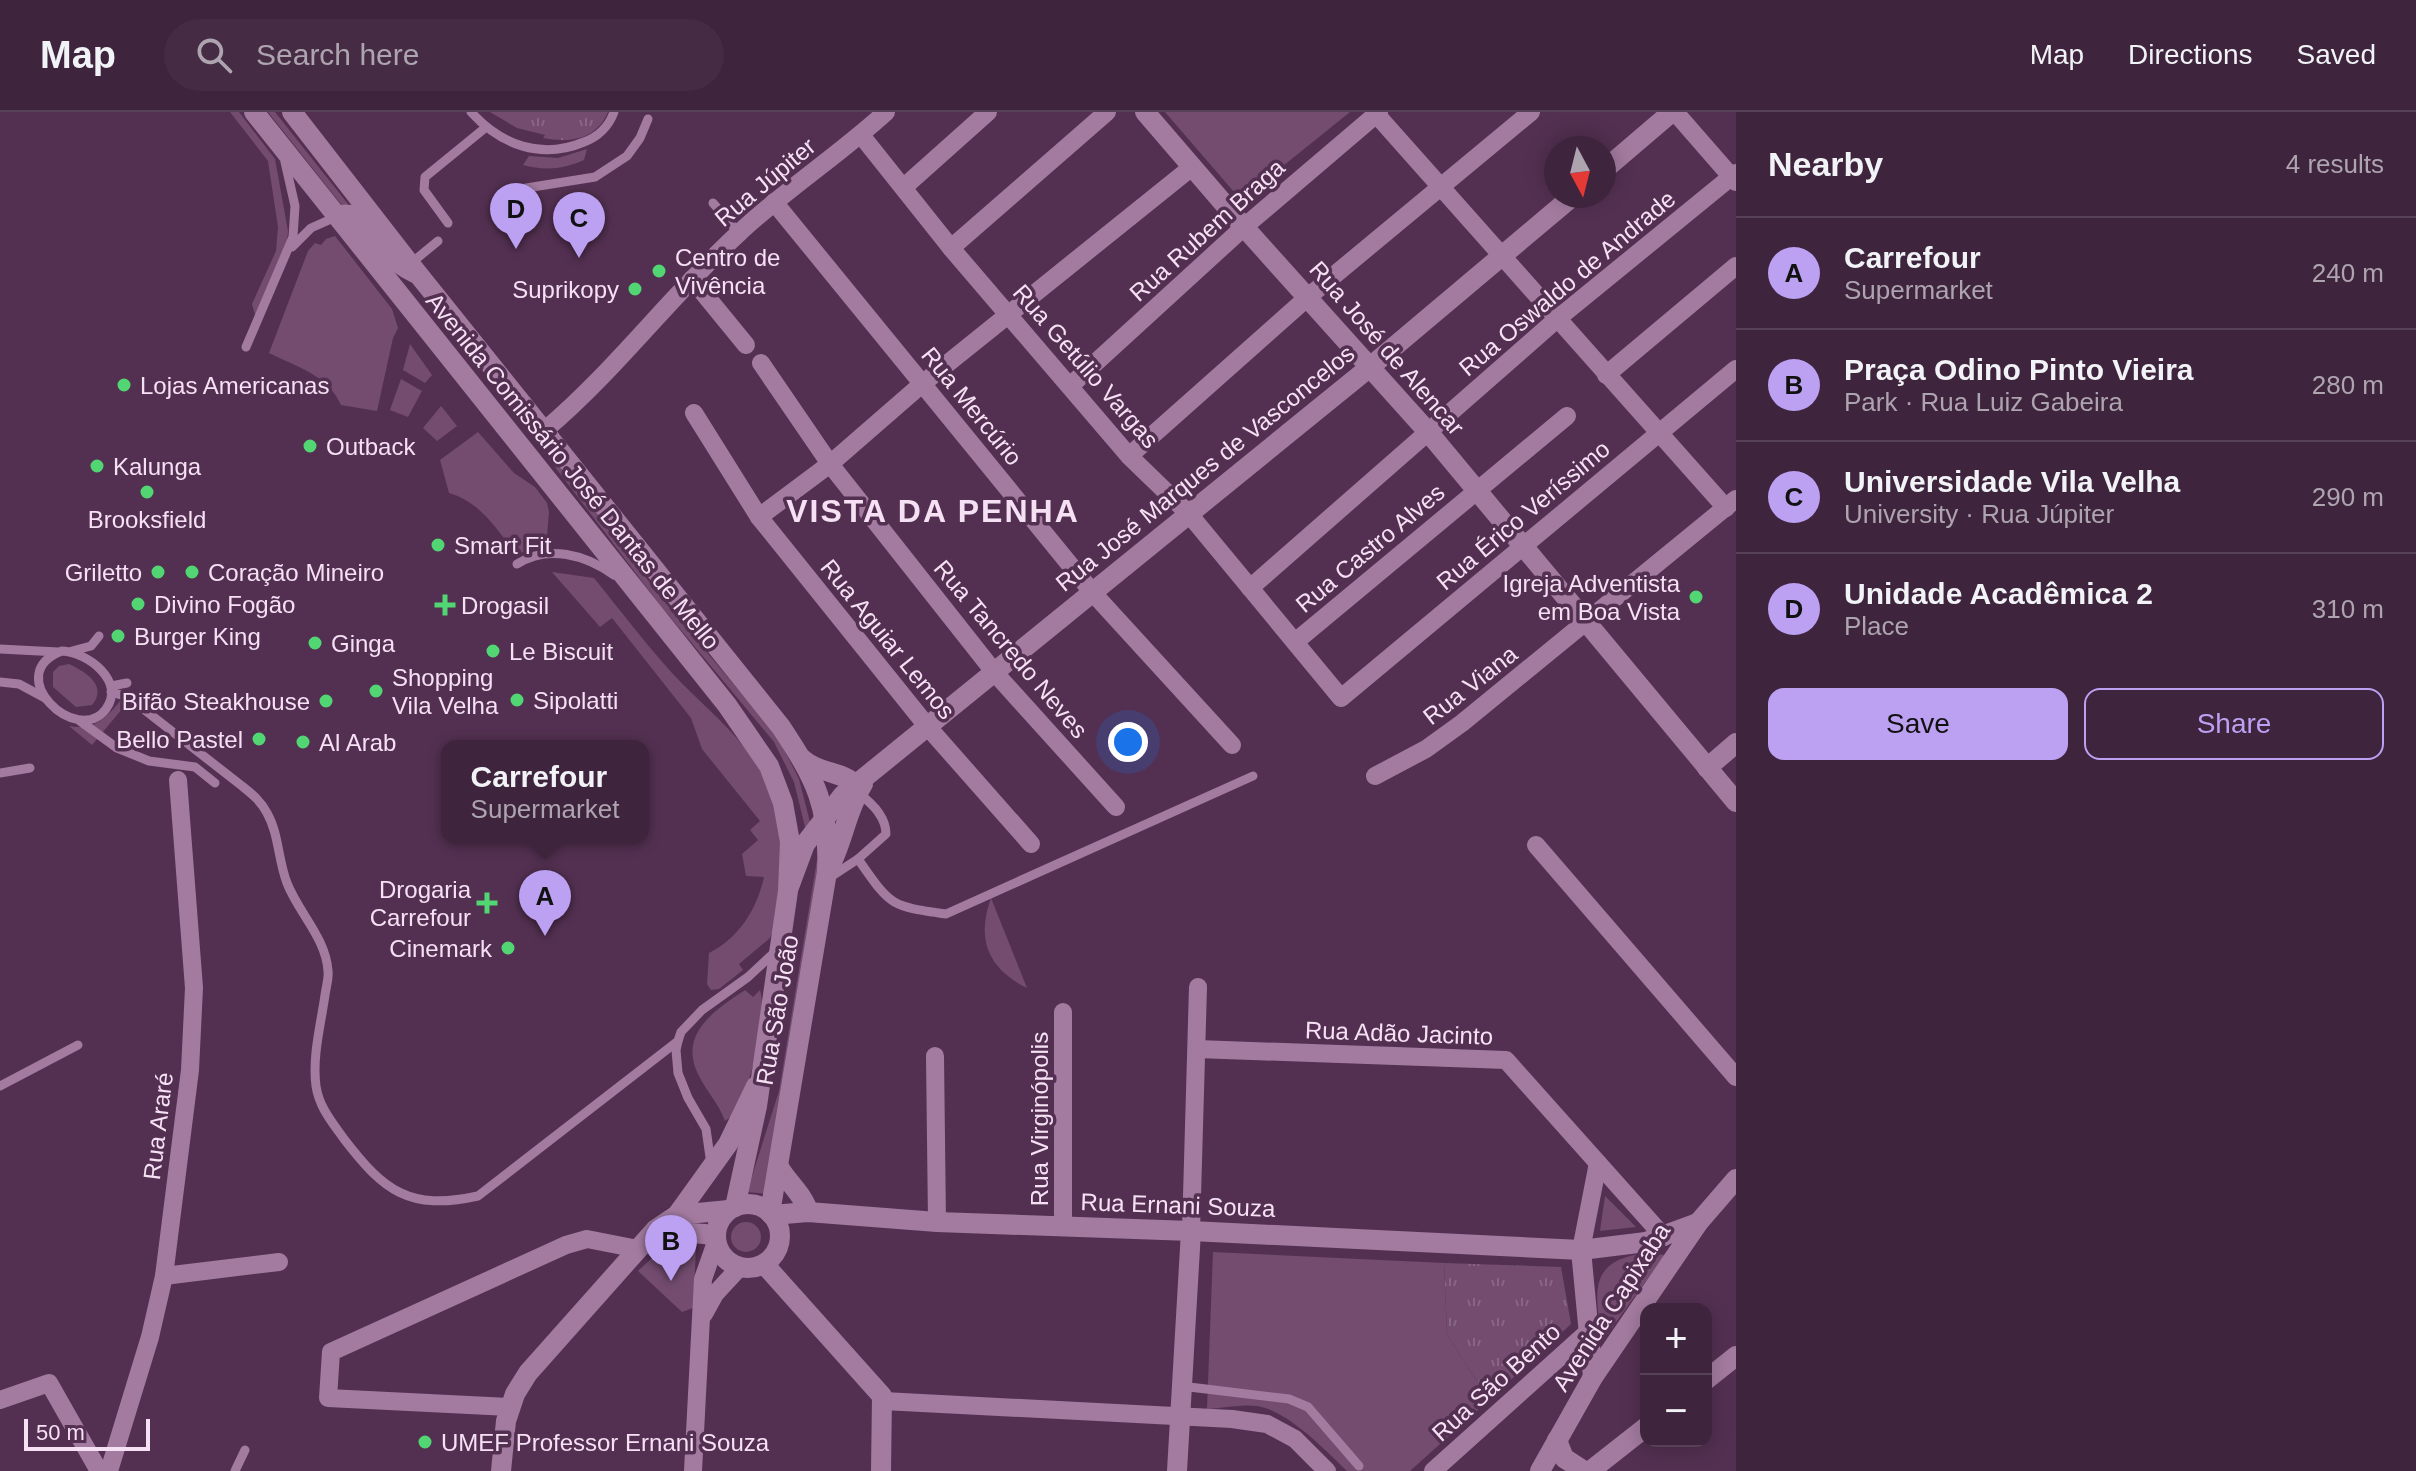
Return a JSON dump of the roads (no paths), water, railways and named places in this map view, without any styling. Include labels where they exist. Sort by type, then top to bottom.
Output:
[{"type":"street","name":"Avenida Comissário José Dantas de Mello","points":[[254,112],[727,705],[769,766],[778,786],[790,842],[788,891]]},
{"type":"street","name":"Avenida Comissário José Dantas de Mello","points":[[292,112],[414,270],[781,727],[801,758],[820,796],[826,816]]},
{"type":"street","name":"Rua Júpiter","points":[[545,430],[646,331],[692,279],[739,233],[886,112]]},
{"type":"street","points":[[904,187],[988,112]]},
{"type":"street","points":[[951,248],[1107,112]]},
{"type":"street","name":"Rua José de Alencar","points":[[1145,112],[1429,433],[1736,802]]},
{"type":"street","points":[[1129,456],[1308,297],[1531,112]]},
{"type":"street","points":[[1616,160],[1674,112],[1734,177]]},
{"type":"street","points":[[1378,113],[1606,375],[1731,503]]},
{"type":"street","name":"Rua Rubem Braga","points":[[1070,386],[1244,227],[1378,113]]},
{"type":"street","name":"Rua Getúlio Vargas","points":[[861,135],[951,248],[1129,456],[1189,514],[1341,698]]},
{"type":"street","points":[[759,517],[830,464],[922,384],[1192,167]]},
{"type":"street","name":"Rua Oswaldo de Andrade","points":[[1250,588],[1557,319],[1734,177]]},
{"type":"street","name":"Rua Mercúrio","points":[[774,202],[1093,593],[1232,745]]},
{"type":"street","name":"Rua José Marques de Vasconcelos","points":[[788,891],[805,844],[837,801],[1370,367],[1559,208]]},
{"type":"street","points":[[338,216],[352,214],[361,220],[390,256],[414,270]]},
{"type":"street","points":[[1606,375],[1736,266]]},
{"type":"street","points":[[692,279],[746,345]]},
{"type":"street","name":"Rua Tancredo Neves","points":[[761,363],[830,464],[995,673],[1116,807]]},
{"type":"street","name":"Rua Érico Veríssimo","points":[[1341,698],[1736,369]]},
{"type":"street","name":"Rua Aguiar Lemos","points":[[694,413],[759,517],[927,726],[1031,844]]},
{"type":"street","name":"Rua Castro Alves","points":[[1295,642],[1567,416]]},
{"type":"street","name":"Rua Viana","points":[[1375,776],[1438,740],[1731,503]]},
{"type":"street","points":[[1707,768],[1736,743]]},
{"type":"street","points":[[801,758],[818,770],[860,785]]},
{"type":"street","name":"Rua Araré","points":[[109,1471],[150,1337],[164,1276],[193,1031],[194,988],[178,780]]},
{"type":"street","name":"Rua José Marques de Vasconcelos","points":[[827,876],[839,851],[860,785]]},
{"type":"street","name":"Rua São João","points":[[771,1214],[827,876],[826,816]]},
{"type":"street","points":[[1536,845],[1736,1077]]},
{"type":"street","name":"Rua São João","points":[[732,1208],[757,1106],[788,891]]},
{"type":"street","points":[[1177,1471],[1191,1231],[1198,987]]},
{"type":"street","name":"Rua Virginópolis","points":[[1063,1012],[1063,1227]]},
{"type":"street","name":"Rua Adão Jacinto","points":[[1197,1049],[1506,1060],[1664,1237]]},
{"type":"street","points":[[935,1056],[937,1222]]},
{"type":"street","points":[[501,1471],[509,1407],[528,1373],[656,1229],[677,1215],[728,1144],[761,1075]]},
{"type":"street","points":[[1593,1377],[1581,1250],[1598,1163]]},
{"type":"street","points":[[779,1167],[791,1187],[806,1203],[808,1212]]},
{"type":"street","name":"Avenida Capixaba","points":[[1540,1471],[1593,1377],[1698,1223],[1736,1179]]},
{"type":"street","points":[[509,1407],[328,1398],[331,1352],[566,1245],[587,1239],[638,1249],[666,1236],[695,1232],[716,1239],[725,1258],[740,1267],[752,1268],[774,1256],[780,1228],[771,1214],[753,1204],[677,1215]]},
{"type":"street","points":[[693,1471],[703,1279],[718,1224],[732,1208]]},
{"type":"street","name":"Rua Ernani Souza","points":[[771,1214],[808,1212],[937,1222],[1581,1250],[1664,1237],[1698,1223]]},
{"type":"street","points":[[1586,1289],[1594,1266],[1612,1247]]},
{"type":"street","points":[[164,1276],[279,1262]]},
{"type":"street","points":[[764,1264],[876,1387],[883,1401],[881,1471]]},
{"type":"street","points":[[702,1316],[715,1294],[740,1267]]},
{"type":"street","name":"Rua São Bento","points":[[1433,1471],[1590,1330]]},
{"type":"street","points":[[1712,1375],[1736,1356]]},
{"type":"street","points":[[0,1400],[49,1383],[99,1471]]},
{"type":"street","points":[[883,1401],[1232,1419],[1267,1424],[1295,1439],[1327,1471]]},
{"type":"street","points":[[1557,1440],[1564,1458],[1587,1471],[1640,1431]]},
{"type":"lane","points":[[471,112],[485,128],[514,144],[552,151],[591,140],[603,130],[614,112]]},
{"type":"lane","points":[[514,190],[595,177],[627,156],[640,138],[648,119]]},
{"type":"lane","points":[[448,223],[424,190],[425,177],[485,128]]},
{"type":"lane","points":[[246,347],[288,253],[295,226],[290,176],[276,140]]},
{"type":"lane","points":[[713,203],[739,233]]},
{"type":"lane","points":[[288,253],[311,228],[338,216]]},
{"type":"lane","points":[[414,270],[438,241]]},
{"type":"lane","points":[[517,564],[547,552],[582,558],[610,572],[649,606]]},
{"type":"lane","points":[[46,699],[38,684],[41,667],[53,654],[85,650],[99,636]]},
{"type":"lane","points":[[0,649],[79,654],[104,672],[111,689],[106,708],[99,715],[80,721]]},
{"type":"lane","points":[[0,682],[19,684],[46,699],[117,748],[149,761],[195,767],[215,783]]},
{"type":"lane","points":[[111,689],[127,683]]},
{"type":"lane","points":[[111,689],[128,697],[251,793],[268,814],[283,873],[304,917],[319,939],[328,970],[315,1064],[316,1087],[322,1110],[375,1177],[387,1187],[404,1195],[431,1199],[456,1201],[478,1196],[678,1041]]},
{"type":"lane","points":[[0,773],[30,768]]},
{"type":"lane","points":[[858,859],[891,902],[900,907],[946,914],[1253,776]]},
{"type":"lane","points":[[827,876],[858,859],[887,831],[860,785]]},
{"type":"lane","points":[[711,1169],[706,1129],[678,1073],[678,1041],[681,1032],[702,1010],[753,973],[778,949]]},
{"type":"lane","points":[[0,1086],[78,1045]]},
{"type":"lane","points":[[1181,1386],[1289,1399],[1308,1407],[1359,1466]]},
{"type":"lane","points":[[235,1471],[245,1450]]},
{"type":"place","name":"Unidade Acadêmica 2","points":[[516,249]]},
{"type":"place","name":"Universidade Vila Velha","points":[[579,258]]},
{"type":"place","name":"Centro de Vivência","points":[[659,271]]},
{"type":"place","name":"Suprikopy","points":[[635,289]]},
{"type":"place","name":"Lojas Americanas","points":[[124,385]]},
{"type":"place","name":"Outback","points":[[310,446]]},
{"type":"place","name":"Kalunga","points":[[97,466]]},
{"type":"place","name":"Brooksfield","points":[[147,492]]},
{"type":"place","name":"Smart Fit","points":[[438,545]]},
{"type":"place","name":"Griletto","points":[[158,572]]},
{"type":"place","name":"Coração Mineiro","points":[[192,572]]},
{"type":"place","name":"Igreja Adventista em Boa Vista","points":[[1696,597]]},
{"type":"place","name":"Divino Fogão","points":[[138,604]]},
{"type":"place","name":"Drogasil","points":[[445,605]]},
{"type":"place","name":"Burger King","points":[[118,636]]},
{"type":"place","name":"Ginga","points":[[315,643]]},
{"type":"place","name":"Le Biscuit","points":[[493,651]]},
{"type":"place","name":"Shopping Vila Velha","points":[[376,691]]},
{"type":"place","name":"Sipolatti","points":[[517,700]]},
{"type":"place","name":"Bifão Steakhouse","points":[[326,701]]},
{"type":"place","name":"Bello Pastel","points":[[259,739]]},
{"type":"place","name":"Al Arab","points":[[303,742]]},
{"type":"place","name":"Drogaria Carrefour","points":[[487,903]]},
{"type":"place","name":"Carrefour","points":[[545,936]]},
{"type":"place","name":"Cinemark","points":[[508,948]]},
{"type":"place","name":"Praça Odino Pinto Vieira","points":[[671,1281]]},
{"type":"place","name":"UMEF Professor Ernani Souza","points":[[425,1442]]},
{"type":"district","name":"VISTA DA PENHA","points":[[933,511]]}]
